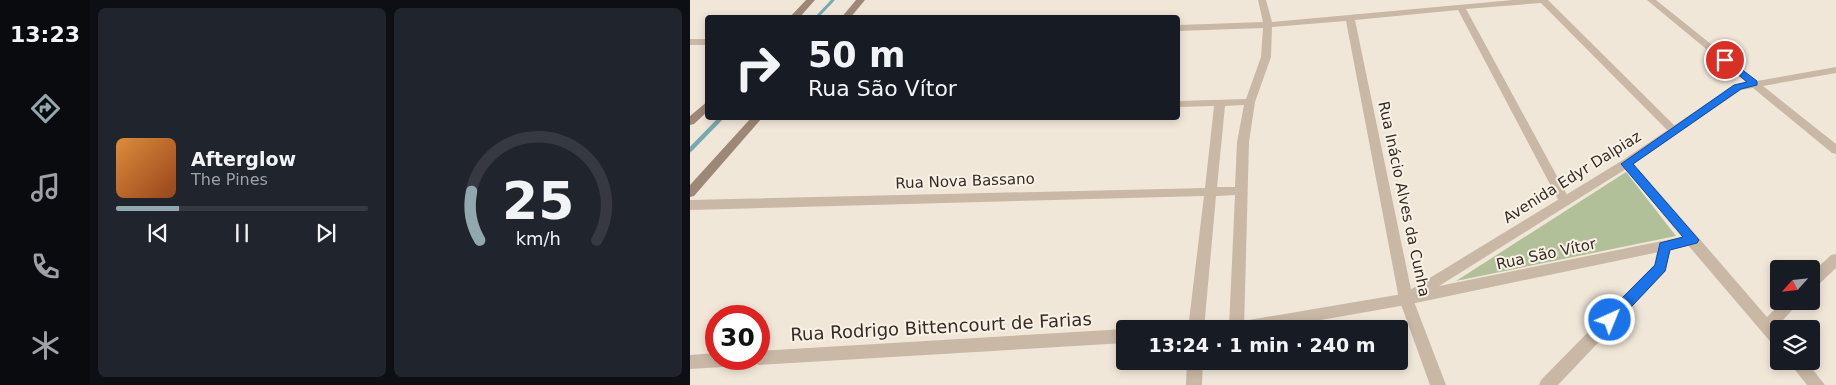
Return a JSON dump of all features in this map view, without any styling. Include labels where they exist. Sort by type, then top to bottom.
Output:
[{"type":"main road","points":[[796,15],[811,0]]},
{"type":"main road","points":[[848,15],[861,0]]},
{"type":"main road","points":[[690,122],[705,107]]},
{"type":"main road","points":[[690,193],[755,120]]},
{"type":"street","points":[[1237,320],[1243,142],[1250,102],[1266,57],[1268,26],[1262,0]]},
{"type":"street","points":[[1180,28],[1268,26],[1542,0],[1674,131]]},
{"type":"street","points":[[1651,0],[1836,150]]},
{"type":"street","points":[[1461,8],[1566,202]]},
{"type":"street","name":"Rua Inácio Alves da Cunha","points":[[1350,17],[1406,299],[1438,385]]},
{"type":"street","points":[[690,42],[705,42]]},
{"type":"street","name":"Avenida Edyr Dalpiaz","points":[[1406,299],[1627,164],[1738,87],[1836,70]]},
{"type":"street","points":[[1180,104],[1250,102]]},
{"type":"street","points":[[1197,320],[1220,103]]},
{"type":"street","points":[[1627,164],[1770,330]]},
{"type":"street","name":"Rua Nova Bassano","points":[[690,205],[1210,190],[1241,191]]},
{"type":"street","name":"Rua São Vítor","points":[[1406,299],[1692,240]]},
{"type":"street","points":[[1547,385],[1661,267],[1664,246]]},
{"type":"street","points":[[1820,274],[1836,259]]},
{"type":"street","points":[[1284,320],[1406,299]]},
{"type":"street","points":[[1767,327],[1784,310]]},
{"type":"street","name":"Rua Rodrigo Bittencourt de Farias","points":[[770,357],[1116,337]]},
{"type":"street","points":[[690,362],[705,361]]},
{"type":"street","points":[[1194,385],[1195,370]]},
{"type":"street","points":[[1804,370],[1817,385]]},
{"type":"green space","points":[[1626,172],[1676,236],[1456,281]]},
{"type":"waterway","points":[[819,15],[833,0]]},
{"type":"waterway","points":[[690,150],[719,120]]},
{"type":"route","points":[[1610,320],[1661,267],[1664,246],[1692,240],[1627,164],[1738,87],[1754,83],[1725,60]]}]
